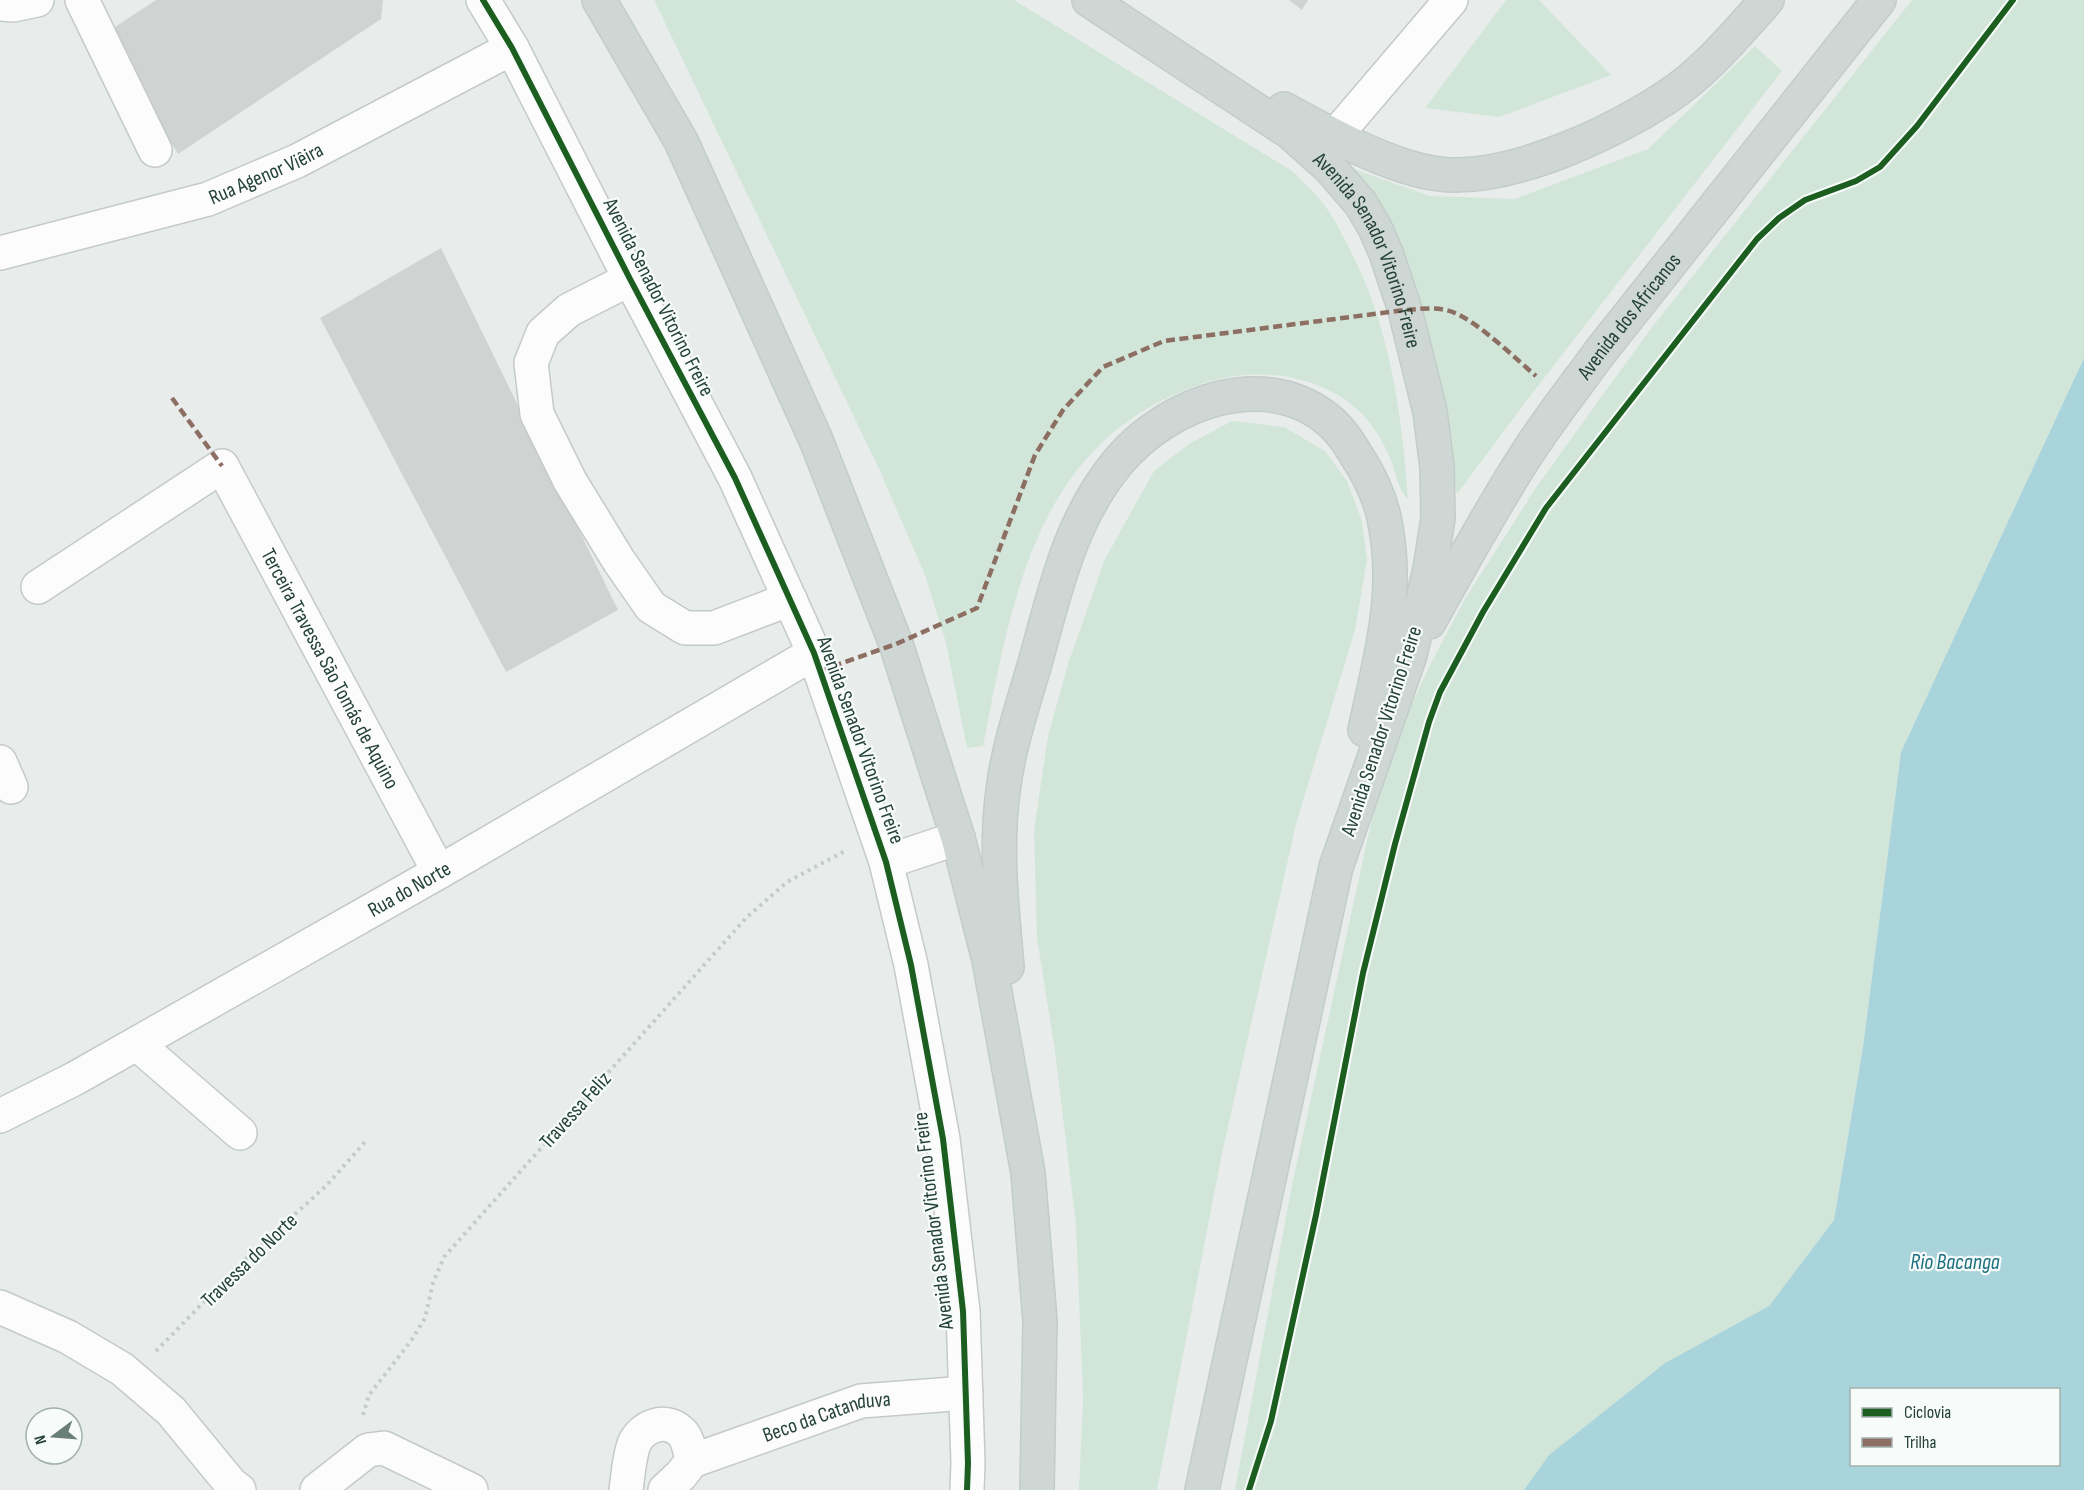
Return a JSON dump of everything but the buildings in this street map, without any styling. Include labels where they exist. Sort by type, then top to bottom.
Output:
[{"type":"main road","points":[[599,0],[681,141]]},
{"type":"main road","points":[[622,0],[630,24],[681,141],[816,440],[896,644],[958,838],[989,960],[1028,1173]]},
{"type":"main road","name":"Avenida Senador Vitorino Freire","points":[[1089,0],[1291,133],[1311,149],[1360,204],[1375,228],[1386,253],[1413,341],[1430,412],[1437,467],[1438,518],[1430,569],[1410,655],[1336,867],[1202,1490]]},
{"type":"main road","points":[[1137,30],[1335,136],[1406,167],[1438,174],[1476,174],[1542,158],[1590,140],[1637,115],[1678,90],[1719,53],[1767,0]]},
{"type":"main road","name":"Avenida dos Africanos","points":[[1410,655],[1475,539],[1528,452],[1559,408],[1600,352],[1879,0]]},
{"type":"main road","points":[[1037,1490],[1040,1321],[999,875],[1003,792],[1011,747],[1064,560],[1077,527],[1097,491],[1119,460],[1154,429],[1181,411],[1208,400],[1237,394],[1265,394],[1290,399],[1313,409],[1333,424],[1349,443],[1368,474],[1383,511],[1390,563],[1389,620],[1336,867]]},
{"type":"street","points":[[0,4],[13,5],[37,0]]},
{"type":"street","points":[[82,0],[155,150]]},
{"type":"street","name":"Avenida Senador Vitorino Freire","points":[[483,0],[512,48],[735,478],[814,653],[881,848],[910,965],[943,1139],[963,1311],[967,1490]]},
{"type":"street","points":[[1335,136],[1451,0]]},
{"type":"street","name":"Rua Agenor Viêira","points":[[0,254],[208,199],[297,161],[512,48]]},
{"type":"street","points":[[630,279],[569,310],[543,333],[531,363],[537,414],[566,472],[619,561],[651,607],[685,628],[714,628],[790,599]]},
{"type":"street","name":"Terceira Travessa São Tomás de Aquino","points":[[38,587],[222,466],[439,872]]},
{"type":"street","name":"Rua do Norte","points":[[0,1116],[137,1044],[439,872],[814,653]]},
{"type":"street","name":"Avenida Senador Vitorino Freire","points":[[881,848],[958,838]]},
{"type":"street","points":[[137,1044],[240,1133]]},
{"type":"street","points":[[0,1307],[68,1337],[122,1369],[171,1411],[231,1484],[239,1490]]},
{"type":"street","name":"Beco da Catanduva","points":[[665,1490],[692,1461],[861,1401],[966,1393]]},
{"type":"street","points":[[626,1490],[634,1444],[641,1432],[653,1426],[667,1424],[681,1431],[689,1446],[692,1461]]},
{"type":"street","points":[[317,1490],[368,1450],[384,1448],[471,1490]]},
{"type":"green space","points":[[654,0],[1014,0],[1292,171],[1318,197],[1334,220],[1373,304],[1391,368],[1397,400],[1408,499],[1400,487],[1384,445],[1368,421],[1347,401],[1315,384],[1280,376],[1244,375],[1208,382],[1150,407],[1105,440],[1070,480],[1043,527],[1022,578],[1007,632],[983,746],[967,748],[946,643],[925,575],[879,469]]},
{"type":"green space","points":[[1506,0],[1539,0],[1611,75],[1499,117],[1425,108]]},
{"type":"green space","points":[[1912,0],[2084,0],[2084,358],[1901,752],[1863,1047],[1834,1220],[1769,1306],[1665,1363],[1549,1455],[1524,1490],[1235,1490],[1291,1190],[1371,823],[1399,732],[1431,663],[1465,599],[1537,486],[1649,331]]},
{"type":"green space","points":[[1755,46],[1782,71],[1457,494],[1427,324],[1395,240],[1342,165],[1430,196],[1515,199],[1648,149]]},
{"type":"green space","points":[[1232,421],[1284,427],[1325,451],[1347,481],[1362,521],[1367,560],[1355,630],[1296,824],[1221,1158],[1157,1490],[1079,1490],[1083,1397],[1076,1225],[1055,1051],[1037,938],[1034,830],[1048,736],[1068,664],[1105,559],[1154,471],[1189,444]]},
{"type":"water","name":"Rio Bacanga","points":[[2084,358],[2084,1490],[1524,1490],[1549,1455],[1665,1363],[1769,1306],[1834,1220],[1863,1047],[1901,752]]},
{"type":"marked path","points":[[820,671],[896,644],[977,608],[1035,455],[1063,410],[1103,367],[1164,341],[1405,310],[1437,309],[1465,318],[1536,376]]},
{"type":"marked path","points":[[172,398],[222,466]]},
{"type":"cycle path","points":[[483,0],[512,48],[735,478],[814,653],[886,862],[911,965],[943,1139],[963,1311],[967,1490]]},
{"type":"cycle path","points":[[1249,1490],[1271,1421],[1316,1215],[1363,973],[1395,844],[1429,722],[1440,692],[1483,612],[1546,508],[1757,239],[1779,218],[1805,200],[1856,181],[1880,167],[1917,126],[2013,0]]}]
